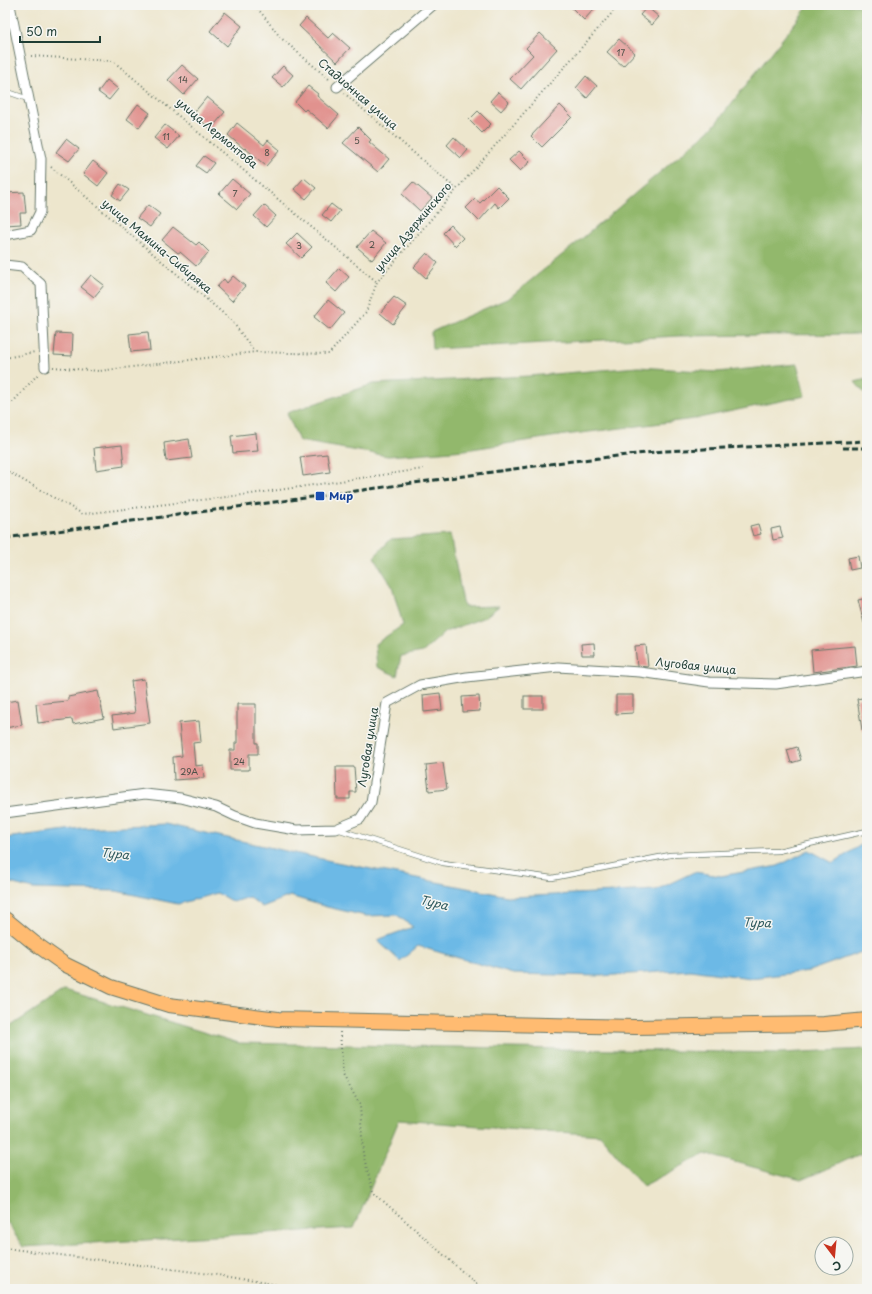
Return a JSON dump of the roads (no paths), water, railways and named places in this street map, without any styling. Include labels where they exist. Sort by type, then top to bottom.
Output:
[{"type":"main road","points":[[5,919],[33,942],[64,964],[112,987],[169,1005],[278,1019],[635,1026],[824,1024],[867,1020]]},
{"type":"street","points":[[5,235],[31,230],[40,212],[42,159],[20,55],[10,25],[10,5]]},
{"type":"street","points":[[337,87],[433,5]]},
{"type":"street","points":[[5,265],[22,267],[41,284],[45,367]]},
{"type":"street","name":"Луговая улица","points":[[5,813],[145,794],[181,798],[216,807],[255,823],[296,830],[336,829],[360,819],[371,802],[387,703],[420,685],[467,677],[558,667],[640,672],[709,682],[776,684],[867,671]]},
{"type":"lane","points":[[5,92],[29,99]]},
{"type":"lane","points":[[336,829],[443,863],[552,878],[670,855],[778,851],[867,831]]},
{"type":"water","name":"Тура","points":[[165,824],[331,861],[512,897],[656,890],[694,872],[721,876],[778,866],[809,850],[833,863],[867,841],[867,950],[809,971],[751,978],[690,970],[600,976],[513,974],[418,946],[400,961],[377,940],[413,927],[397,915],[366,916],[327,907],[290,896],[262,907],[249,897],[233,902],[217,893],[178,904],[116,891],[33,889],[5,883],[5,838],[81,828]]},
{"type":"railway","points":[[5,538],[564,462],[664,451],[867,441]]},
{"type":"railway","points":[[843,448],[867,448]]},
{"type":"place","name":"Мир","points":[[320,496]]}]
